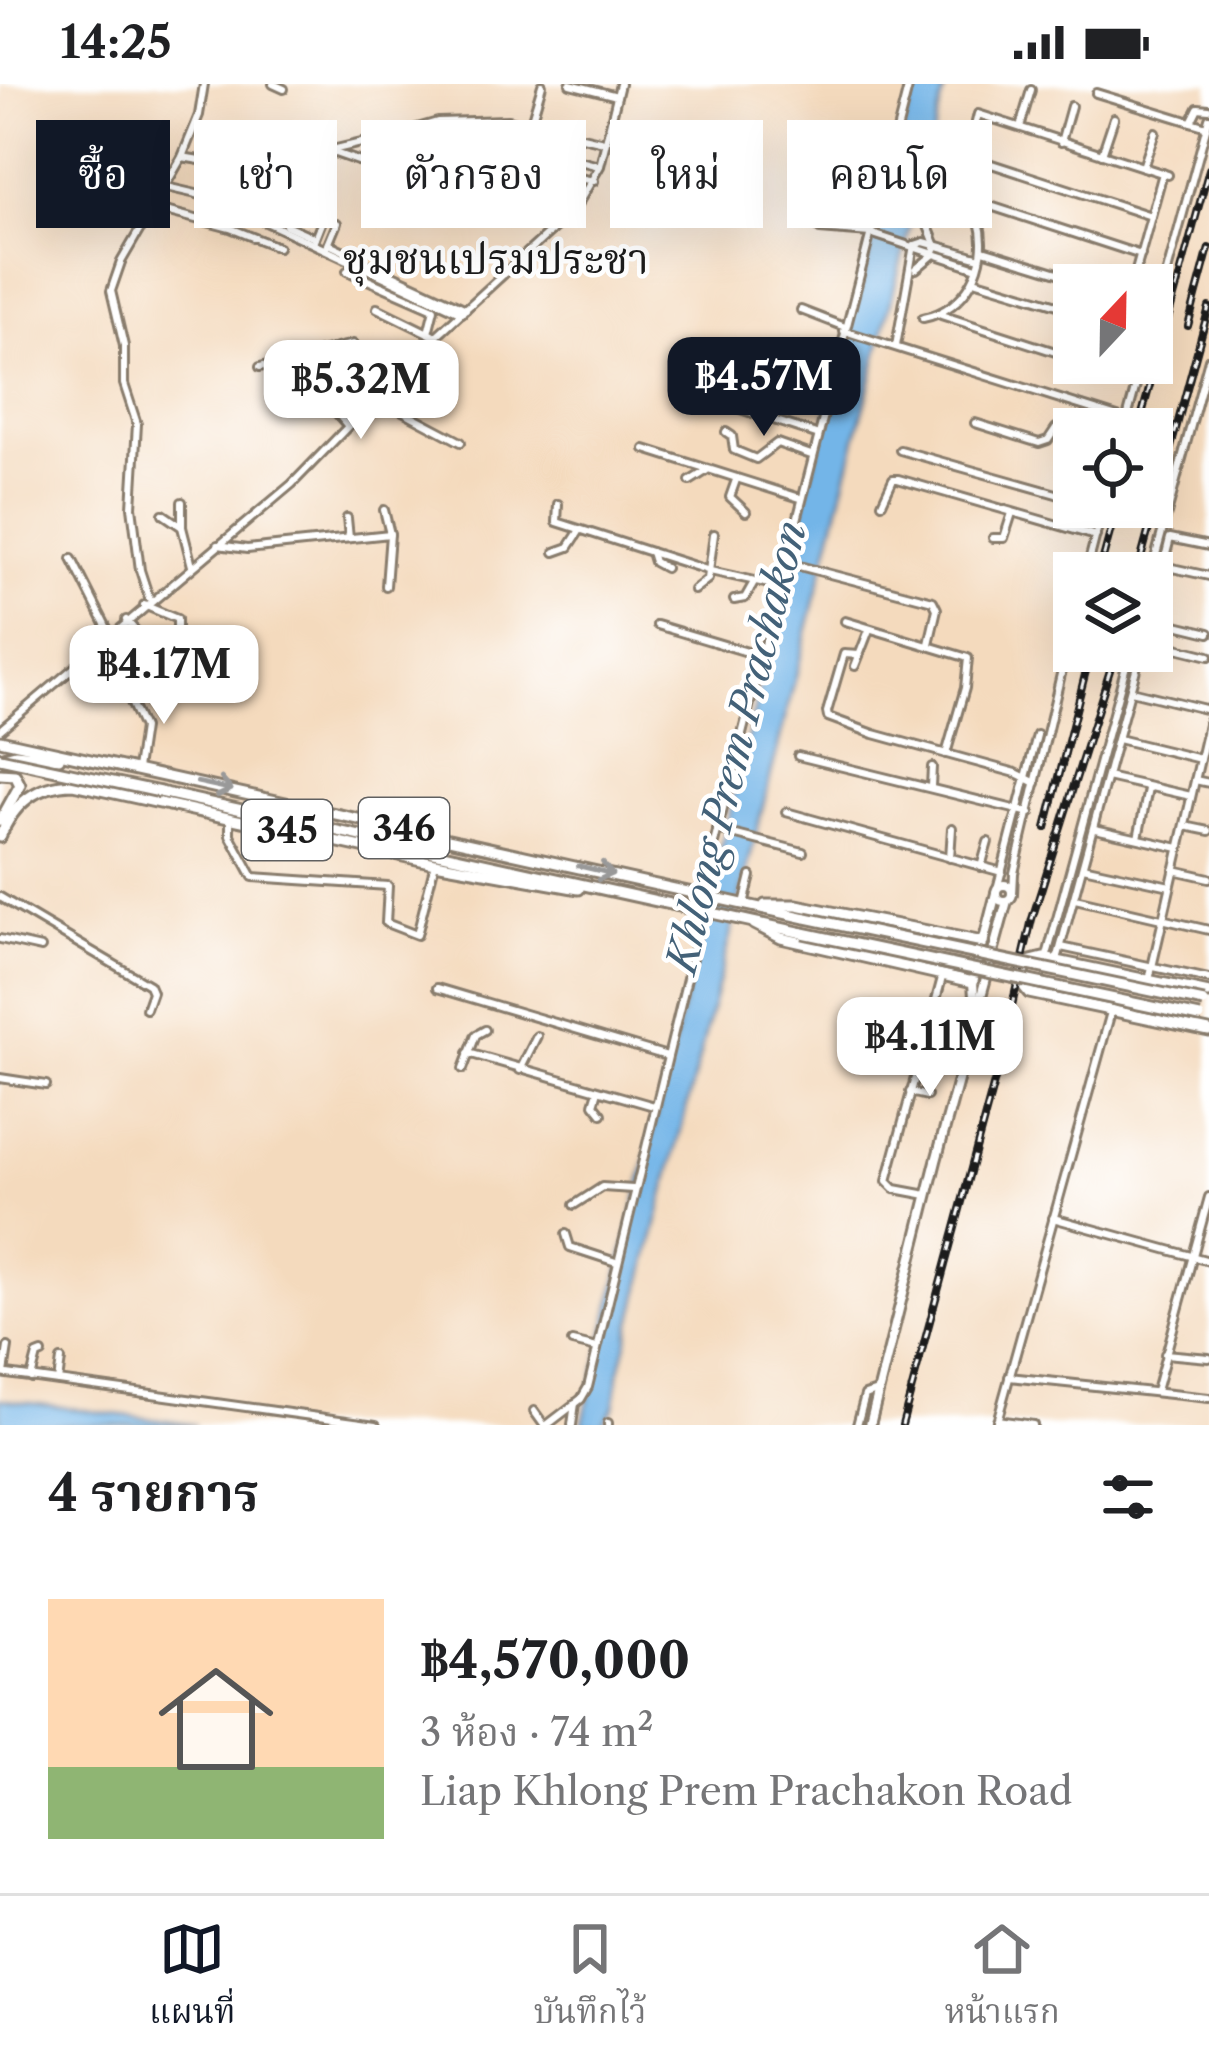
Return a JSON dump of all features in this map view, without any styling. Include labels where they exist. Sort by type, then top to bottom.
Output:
[{"type":"main road","name":"346","points":[[0,740],[1207,1000]]},
{"type":"main road","points":[[0,758],[15,754],[101,762]]},
{"type":"main road","name":"346","points":[[0,758],[1205,1018]]},
{"type":"main road","points":[[0,774],[14,775],[20,785],[0,821]]},
{"type":"main road","name":"345","points":[[0,837],[23,800],[54,784],[94,787],[551,886],[597,889]]},
{"type":"main road","points":[[999,889],[1000,900],[1010,897]]},
{"type":"main road","points":[[976,1015],[968,981],[999,889]]},
{"type":"main road","points":[[870,1425],[927,1195],[1010,897]]},
{"type":"main road","points":[[746,904],[797,905],[978,942]]},
{"type":"main road","points":[[752,922],[781,938],[968,981]]},
{"type":"main road","points":[[1055,961],[1055,999]]},
{"type":"main road","points":[[1207,1000],[1148,981],[1055,961],[1027,962],[1020,982],[1024,991],[1209,1031]]},
{"type":"street","points":[[170,180],[199,115],[204,84]]},
{"type":"street","points":[[273,84],[284,89]]},
{"type":"street","points":[[532,120],[542,85],[552,84]]},
{"type":"street","points":[[570,84],[617,96]]},
{"type":"street","points":[[586,193],[600,166],[617,84]]},
{"type":"street","points":[[704,895],[816,434],[909,84]]},
{"type":"street","points":[[1020,128],[1030,90]]},
{"type":"street","points":[[1096,93],[1191,122],[1208,122],[1169,264]]},
{"type":"street","points":[[1061,142],[1071,106]]},
{"type":"street","points":[[1191,122],[1198,108],[1209,109]]},
{"type":"street","points":[[976,120],[978,114],[1165,174],[1138,264]]},
{"type":"street","points":[[1102,155],[1114,118]]},
{"type":"street","points":[[1143,167],[1155,132]]},
{"type":"street","points":[[586,137],[604,142]]},
{"type":"street","points":[[182,157],[194,159]]},
{"type":"street","points":[[586,162],[600,166]]},
{"type":"street","points":[[992,164],[1151,216]]},
{"type":"street","points":[[586,179],[594,181]]},
{"type":"street","points":[[992,206],[1141,255]]},
{"type":"street","points":[[170,212],[230,228],[278,248]]},
{"type":"street","points":[[143,228],[113,280],[111,302],[125,353],[124,384],[137,424],[132,507],[140,570],[147,603],[177,619],[177,632]]},
{"type":"street","points":[[282,228],[464,311]]},
{"type":"street","points":[[291,228],[313,241]]},
{"type":"street","points":[[313,241],[319,228]]},
{"type":"street","points":[[327,247],[335,228]]},
{"type":"street","points":[[0,730],[292,484],[431,335],[464,311],[553,228]]},
{"type":"street","points":[[928,228],[934,250]]},
{"type":"street","points":[[941,315],[974,280],[981,254],[979,228]]},
{"type":"street","points":[[820,229],[872,234],[913,245],[924,242],[977,268]]},
{"type":"street","points":[[892,345],[913,245]]},
{"type":"street","points":[[934,250],[981,254],[1053,274]]},
{"type":"street","points":[[916,269],[934,250]]},
{"type":"street","points":[[347,271],[434,309],[431,335]]},
{"type":"street","points":[[974,280],[1053,304]]},
{"type":"street","points":[[377,308],[431,335]]},
{"type":"street","points":[[801,310],[845,330],[1075,408]]},
{"type":"street","points":[[923,318],[941,315],[1053,351]]},
{"type":"street","points":[[260,367],[353,344],[392,378]]},
{"type":"street","points":[[1157,552],[1209,359]]},
{"type":"street","points":[[788,374],[828,389]]},
{"type":"street","points":[[353,383],[373,399],[460,442]]},
{"type":"street","points":[[774,405],[786,395],[823,408]]},
{"type":"street","points":[[393,406],[411,398],[434,403]]},
{"type":"street","points":[[725,404],[816,434]]},
{"type":"street","points":[[336,412],[347,425]]},
{"type":"street","points":[[975,423],[1039,443],[1053,432]]},
{"type":"street","points":[[726,432],[732,436],[734,450],[756,459],[777,443],[811,455]]},
{"type":"street","points":[[645,449],[800,498]]},
{"type":"street","points":[[900,450],[1053,493]]},
{"type":"street","points":[[690,481],[706,471]]},
{"type":"street","points":[[882,503],[893,479],[898,479],[1096,536]]},
{"type":"street","points":[[736,480],[730,497],[746,512]]},
{"type":"street","points":[[182,502],[182,527],[192,566]]},
{"type":"street","points":[[558,504],[556,520],[580,530],[710,571],[778,586]]},
{"type":"street","points":[[384,510],[390,534],[386,586]]},
{"type":"street","points":[[993,538],[1004,538],[1012,512]]},
{"type":"street","points":[[163,514],[182,527]]},
{"type":"street","points":[[347,518],[349,539]]},
{"type":"street","points":[[1092,552],[1098,528]]},
{"type":"street","points":[[555,552],[569,547],[580,530]]},
{"type":"street","points":[[218,545],[247,549],[390,534]]},
{"type":"street","points":[[694,590],[706,582],[710,571],[714,534]]},
{"type":"street","points":[[1166,552],[1170,538],[1209,546]]},
{"type":"street","points":[[651,552],[654,562],[665,568]]},
{"type":"street","points":[[72,559],[110,634]]},
{"type":"street","points":[[786,562],[933,601],[937,609],[928,644]]},
{"type":"street","points":[[1173,568],[1209,576]]},
{"type":"street","points":[[734,600],[745,598],[754,582]]},
{"type":"street","points":[[126,620],[149,646]]},
{"type":"street","points":[[845,621],[968,658],[965,688],[946,754]]},
{"type":"street","points":[[1173,622],[1209,633]]},
{"type":"street","points":[[657,625],[761,656]]},
{"type":"street","points":[[855,667],[869,630]]},
{"type":"street","points":[[1173,647],[1209,656]]},
{"type":"street","points":[[859,655],[843,657],[829,717],[1036,783]]},
{"type":"street","points":[[1010,897],[1062,672]]},
{"type":"street","points":[[1055,961],[1125,672]]},
{"type":"street","points":[[1055,961],[1136,672]]},
{"type":"street","points":[[1131,691],[1209,710]]},
{"type":"street","points":[[128,696],[143,728],[137,770]]},
{"type":"street","points":[[1148,981],[1209,720]]},
{"type":"street","points":[[999,889],[1037,735]]},
{"type":"street","points":[[1118,740],[1200,758]]},
{"type":"street","points":[[798,755],[1030,813]]},
{"type":"street","points":[[931,786],[932,767]]},
{"type":"street","points":[[1107,777],[1192,796]]},
{"type":"street","points":[[1195,780],[1209,783]]},
{"type":"street","points":[[1138,838],[1148,787]]},
{"type":"street","points":[[786,812],[1002,872]]},
{"type":"street","points":[[230,817],[230,835],[253,877],[388,886],[386,923],[417,935],[435,862]]},
{"type":"street","points":[[1185,826],[1209,831]]},
{"type":"street","points":[[950,858],[952,827]]},
{"type":"street","points":[[1094,829],[1179,848]]},
{"type":"street","points":[[718,830],[803,852]]},
{"type":"street","points":[[981,867],[988,842]]},
{"type":"street","points":[[1083,867],[1170,886]]},
{"type":"street","points":[[1174,870],[1209,878]]},
{"type":"street","points":[[999,889],[1014,873]]},
{"type":"street","points":[[746,904],[751,876]]},
{"type":"street","points":[[0,897],[148,985],[152,992],[146,1009]]},
{"type":"street","points":[[1075,899],[1209,930]]},
{"type":"street","points":[[534,1411],[546,1425],[588,1388],[696,941],[699,911]]},
{"type":"street","points":[[0,939],[41,948]]},
{"type":"street","points":[[1061,946],[1209,979]]},
{"type":"street","points":[[927,1195],[892,1188],[887,1181],[943,974]]},
{"type":"street","points":[[437,988],[667,1055]]},
{"type":"street","points":[[1033,1425],[996,1422],[1111,1011]]},
{"type":"street","points":[[463,1069],[476,1035],[484,1030]]},
{"type":"street","points":[[520,1070],[537,1036]]},
{"type":"street","points":[[468,1053],[654,1106]]},
{"type":"street","points":[[0,1078],[46,1085]]},
{"type":"street","points":[[598,1091],[594,1104],[602,1114]]},
{"type":"street","points":[[910,1092],[928,1096]]},
{"type":"street","points":[[574,1205],[602,1187],[633,1190]]},
{"type":"street","points":[[1156,1391],[1209,1197]]},
{"type":"street","points":[[1053,1218],[1209,1262]]},
{"type":"street","points":[[566,1234],[570,1246],[616,1262]]},
{"type":"street","points":[[572,1342],[597,1348]]},
{"type":"street","points":[[1166,1354],[1207,1358],[1209,1346]]},
{"type":"street","points":[[8,1347],[2,1373],[376,1425]]},
{"type":"street","points":[[32,1378],[37,1355],[42,1353]]},
{"type":"street","points":[[58,1381],[61,1360]]},
{"type":"street","points":[[1009,1377],[1209,1398]]},
{"type":"street","points":[[857,1425],[865,1395],[878,1391]]},
{"type":"street","points":[[572,1425],[575,1403]]},
{"type":"water","name":"Khlong Prem Prachakon","points":[[915,84],[946,84],[937,120],[905,120]]},
{"type":"water","name":"Khlong Prem Prachakon","points":[[877,228],[909,228],[614,1407],[601,1425],[582,1425],[810,478]]},
{"type":"water","points":[[0,1399],[196,1425],[0,1425]]},
{"type":"railway","points":[[1144,408],[1209,169]]},
{"type":"railway","points":[[1188,326],[1209,248]]},
{"type":"railway","points":[[1143,552],[1209,307]]},
{"type":"railway","points":[[1105,552],[1111,528]]},
{"type":"railway","points":[[1046,828],[1086,672]]},
{"type":"railway","points":[[902,1425],[995,1079],[1032,919],[1109,672]]},
{"type":"district","name":"ชุมชนเปรมประชา","points":[[496,259]]}]
